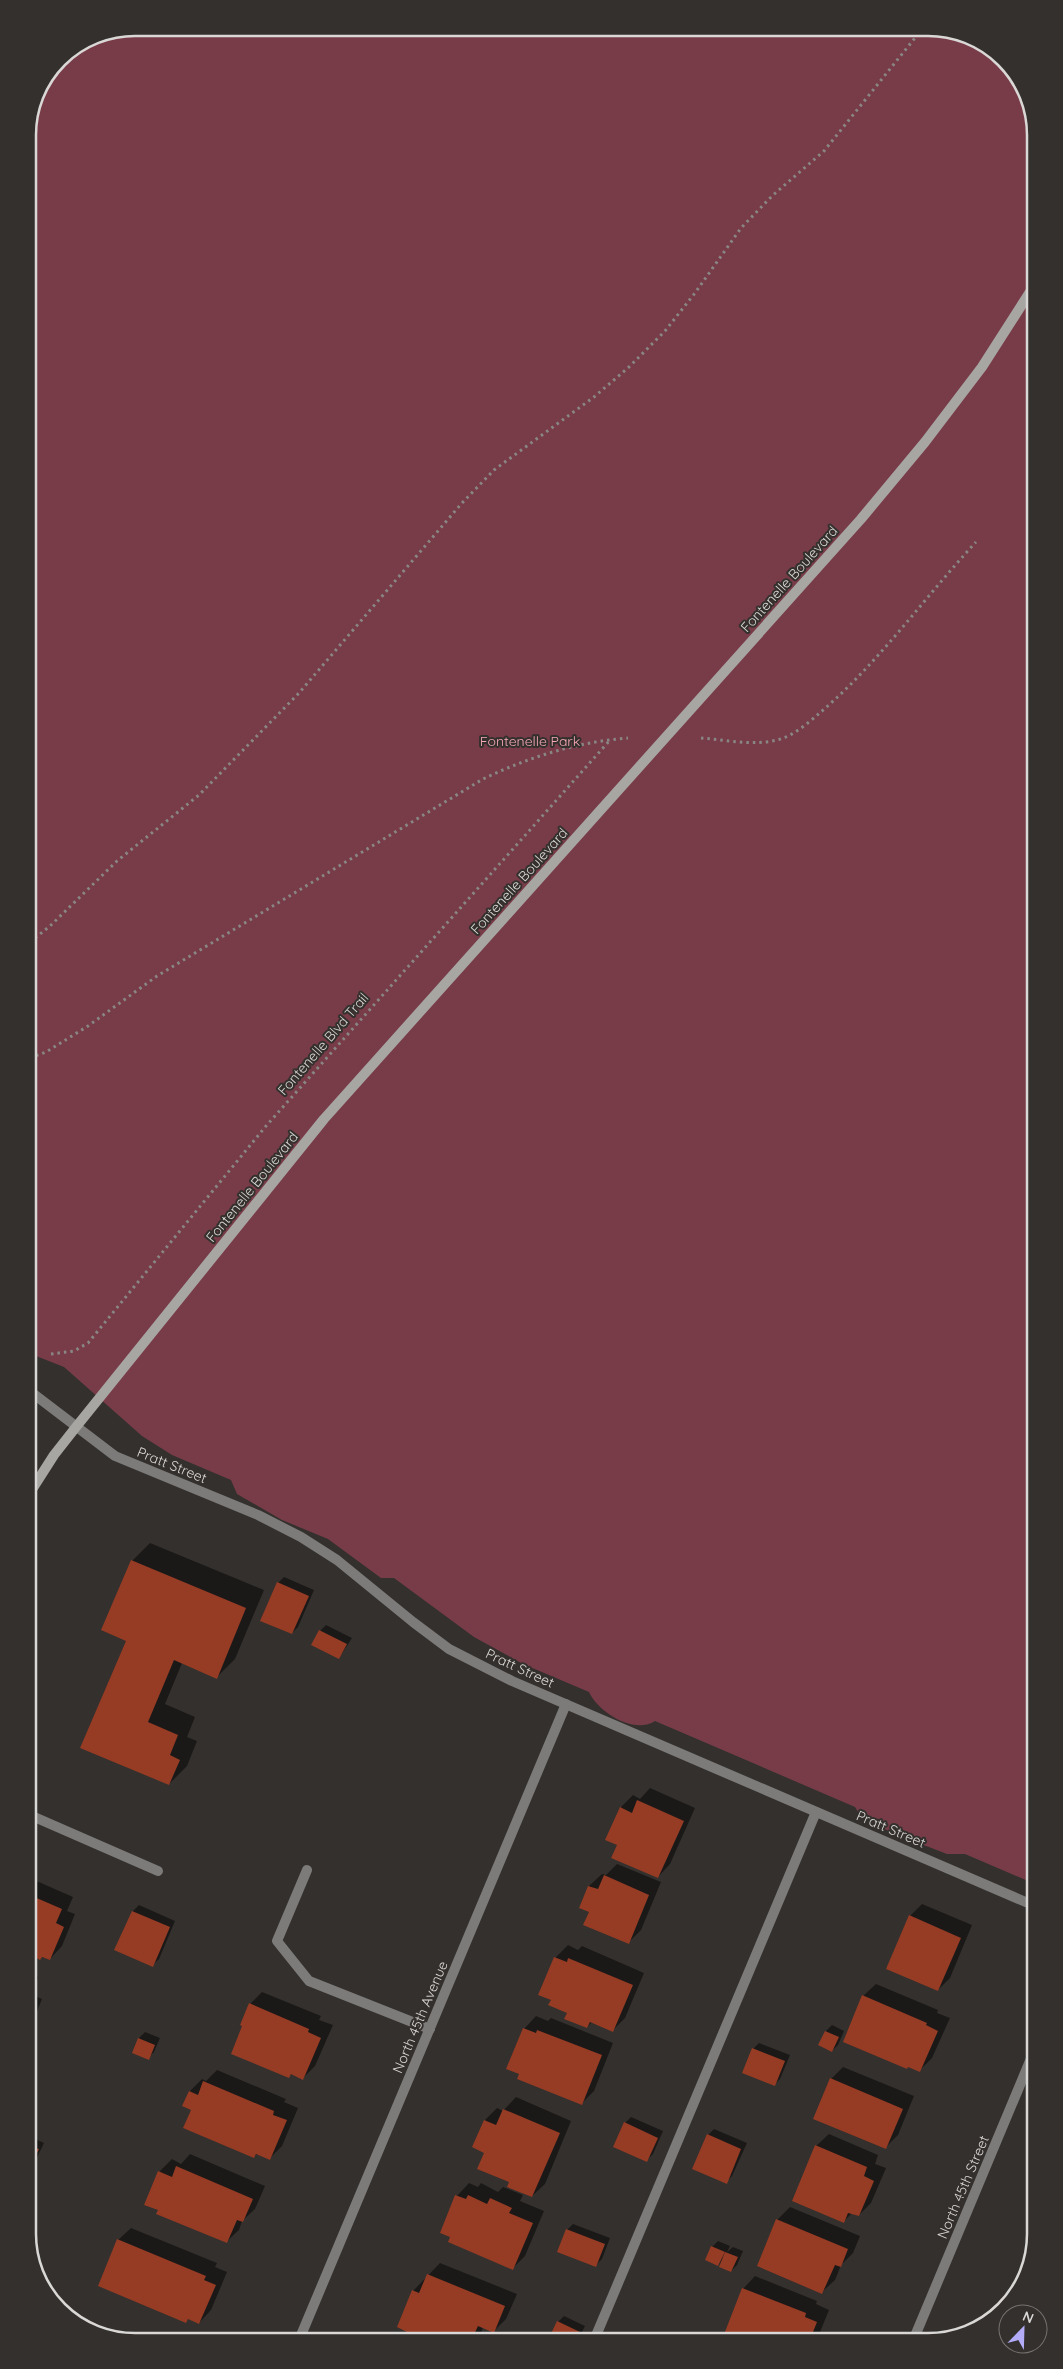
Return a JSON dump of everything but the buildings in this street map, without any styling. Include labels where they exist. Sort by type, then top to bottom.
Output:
[{"type":"main road","name":"Fontenelle Boulevard","points":[[36,1484],[54,1455],[76,1426],[324,1119],[861,519],[926,442],[982,367],[1027,297]]},
{"type":"street","name":"Pratt Street","points":[[36,1396],[115,1456],[258,1515],[301,1537],[337,1560],[413,1622],[450,1649],[512,1681],[1027,1903]]},
{"type":"street","name":"North 45th Avenue","points":[[302,2333],[566,1704]]},
{"type":"street","points":[[597,2333],[816,1812]]},
{"type":"street","points":[[36,1818],[158,1871]]},
{"type":"street","points":[[307,1870],[277,1941],[309,1981],[430,2029]]},
{"type":"street","name":"North 45th Street","points":[[917,2333],[1027,2068]]},
{"type":"path","points":[[36,937],[117,861],[199,795],[299,693],[462,503],[494,470],[594,397],[629,367],[665,331],[695,293],[741,228],[772,196],[824,151],[917,36]]},
{"type":"path","points":[[36,1056],[46,1052],[88,1026],[157,976],[483,778],[520,761],[612,739],[669,734],[750,743],[778,740],[803,727],[838,697],[875,661],[940,581],[976,542]]},
{"type":"path","name":"Fontenelle Blvd Trail","points":[[51,1354],[74,1351],[88,1343],[266,1126],[612,739]]},
{"type":"green space","name":"Fontenelle Park","points":[[135,36],[934,36],[966,44],[988,57],[998,65],[1017,91],[1027,129],[1027,1881],[965,1854],[947,1854],[890,1832],[860,1815],[855,1807],[655,1721],[647,1725],[637,1725],[617,1719],[600,1707],[589,1692],[523,1664],[474,1637],[394,1578],[381,1578],[328,1539],[282,1520],[237,1494],[231,1480],[172,1455],[142,1436],[64,1367],[36,1356],[36,129],[46,91],[53,80],[65,65],[80,53],[103,42],[116,38]]}]
